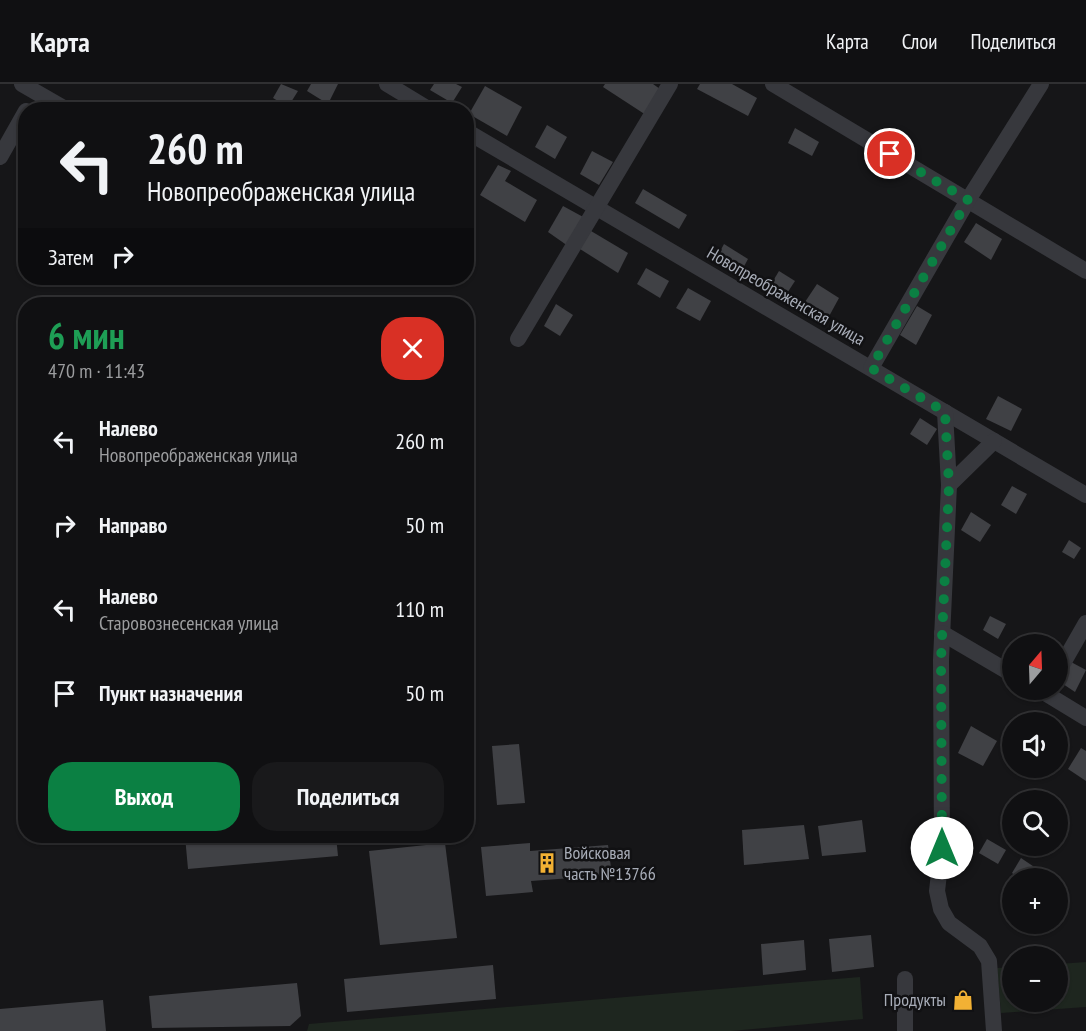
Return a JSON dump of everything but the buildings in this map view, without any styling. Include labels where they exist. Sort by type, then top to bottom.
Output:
[{"type":"street","points":[[387,84],[417,102]]},
{"type":"street","points":[[518,339],[670,84]]},
{"type":"street","points":[[773,84],[1086,271]]},
{"type":"street","points":[[871,368],[968,200],[1041,84]]},
{"type":"street","points":[[28,102],[32,87],[55,102]]},
{"type":"street","points":[[0,158],[18,125]]},
{"type":"street","name":"Новопреображенская улица","points":[[474,136],[1086,495]]},
{"type":"street","points":[[945,412],[949,485],[942,633],[942,848],[938,891],[941,909],[950,923],[980,946],[989,961],[994,1031]]},
{"type":"street","points":[[949,485],[994,441]]},
{"type":"street","points":[[1068,654],[1086,623]]},
{"type":"street","points":[[942,633],[1002,668]]},
{"type":"street","points":[[1058,700],[1086,718]]},
{"type":"street","points":[[905,979],[905,1031]]},
{"type":"shaded area","points":[[1086,962],[1086,1007],[1068,1008],[1068,963]]},
{"type":"shaded area","points":[[997,968],[1002,968],[1002,1012],[1015,1012],[1001,1013]]},
{"type":"shaded area","points":[[860,977],[863,1019],[731,1031],[307,1031],[309,1024]]},
{"type":"place","name":"Войсковая часть №13766","points":[[547,863]]},
{"type":"place","name":"Продукты","points":[[963,1000]]},
{"type":"route","points":[[890,154],[968,200],[871,368],[945,412],[949,485],[941,660],[942,848]]}]
